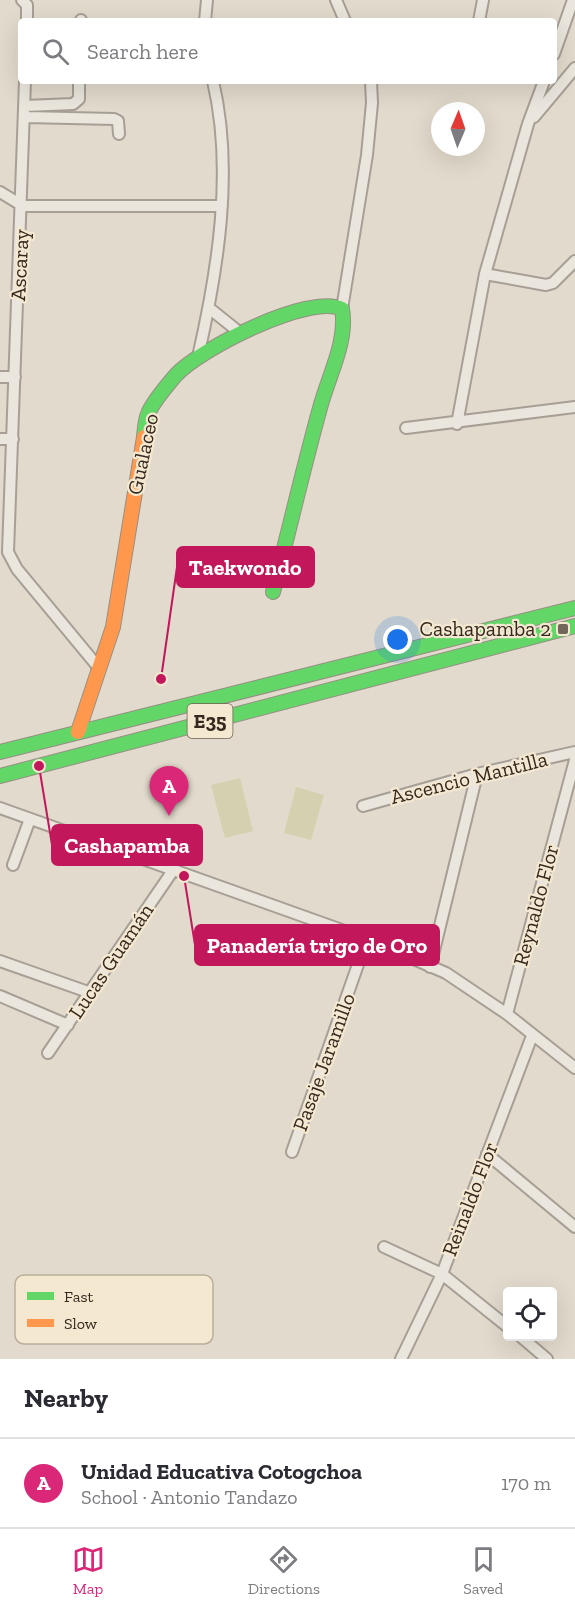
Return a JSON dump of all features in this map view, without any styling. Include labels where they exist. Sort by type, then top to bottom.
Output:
[{"type":"main road","name":"Gualaceo","points":[[78,732],[113,627],[148,413],[177,374],[198,357],[238,332],[313,306],[332,304],[342,309]]},
{"type":"main road","points":[[273,592],[320,407],[341,339],[344,320],[342,309]]},
{"type":"main road","name":"E35","points":[[0,752],[575,608]]},
{"type":"main road","name":"E35","points":[[0,776],[575,626]]},
{"type":"street","points":[[205,18],[207,0]]},
{"type":"street","points":[[336,0],[344,18]]},
{"type":"street","points":[[480,18],[483,0]]},
{"type":"street","points":[[557,45],[573,0]]},
{"type":"street","points":[[26,2],[27,18]]},
{"type":"street","points":[[528,124],[575,68]]},
{"type":"street","name":"Ascaray","points":[[25,84],[23,206],[8,552],[17,569],[99,668]]},
{"type":"street","points":[[25,112],[73,104],[79,99],[79,84]]},
{"type":"street","points":[[198,357],[209,308],[222,206],[222,127],[214,84]]},
{"type":"street","points":[[342,309],[367,155],[372,103],[371,84]]},
{"type":"street","points":[[458,424],[485,274],[528,124],[543,84]]},
{"type":"street","points":[[25,112],[114,118],[118,121],[119,134]]},
{"type":"street","points":[[0,192],[23,206],[222,206]]},
{"type":"street","points":[[485,274],[546,285],[553,283],[575,261]]},
{"type":"street","points":[[209,308],[238,332]]},
{"type":"street","points":[[0,377],[15,377]]},
{"type":"street","points":[[406,428],[458,424],[575,407]]},
{"type":"street","points":[[0,439],[13,439]]},
{"type":"street","name":"Ascencio Mantilla","points":[[363,806],[477,774],[575,752]]},
{"type":"street","name":"Reynaldo Flor","points":[[507,1014],[575,760]]},
{"type":"street","points":[[430,967],[477,774]]},
{"type":"street","points":[[0,808],[367,939],[446,973],[507,1014],[531,1036],[571,1065],[575,1051]]},
{"type":"street","points":[[13,865],[30,819]]},
{"type":"street","name":"Lucas Guamán","points":[[48,1053],[174,869]]},
{"type":"street","name":"Pasaje Jaramillo","points":[[292,1152],[367,939]]},
{"type":"street","points":[[0,961],[91,993]]},
{"type":"street","points":[[0,996],[68,1025]]},
{"type":"street","name":"Reinaldo Flor","points":[[401,1359],[442,1274],[531,1036]]},
{"type":"street","points":[[487,1154],[575,1227]]},
{"type":"street","points":[[384,1247],[442,1274],[503,1324]]},
{"type":"street","points":[[526,1341],[548,1359]]},
{"type":"shaded area","points":[[240,778],[253,831],[225,838],[211,785]]},
{"type":"shaded area","points":[[296,787],[324,795],[311,840],[284,833]]},
{"type":"traffic: fast","points":[[144,437],[147,416],[157,399],[175,376],[207,352],[255,326],[281,316],[327,306],[342,309],[340,346],[323,396],[273,592]]},
{"type":"traffic: fast","points":[[0,752],[575,608]]},
{"type":"traffic: fast","points":[[0,776],[575,626]]},
{"type":"traffic: slow","points":[[78,732],[113,627],[144,437]]},
{"type":"place","name":"Cashapamba 2","points":[[563,629]]},
{"type":"place","name":"Taekwondo","points":[[161,679]]},
{"type":"place","name":"Cashapamba","points":[[39,766]]},
{"type":"place","name":"Unidad Educativa Cotogchoa","points":[[169,816]]},
{"type":"place","name":"Panadería trigo de Oro","points":[[184,876]]}]
